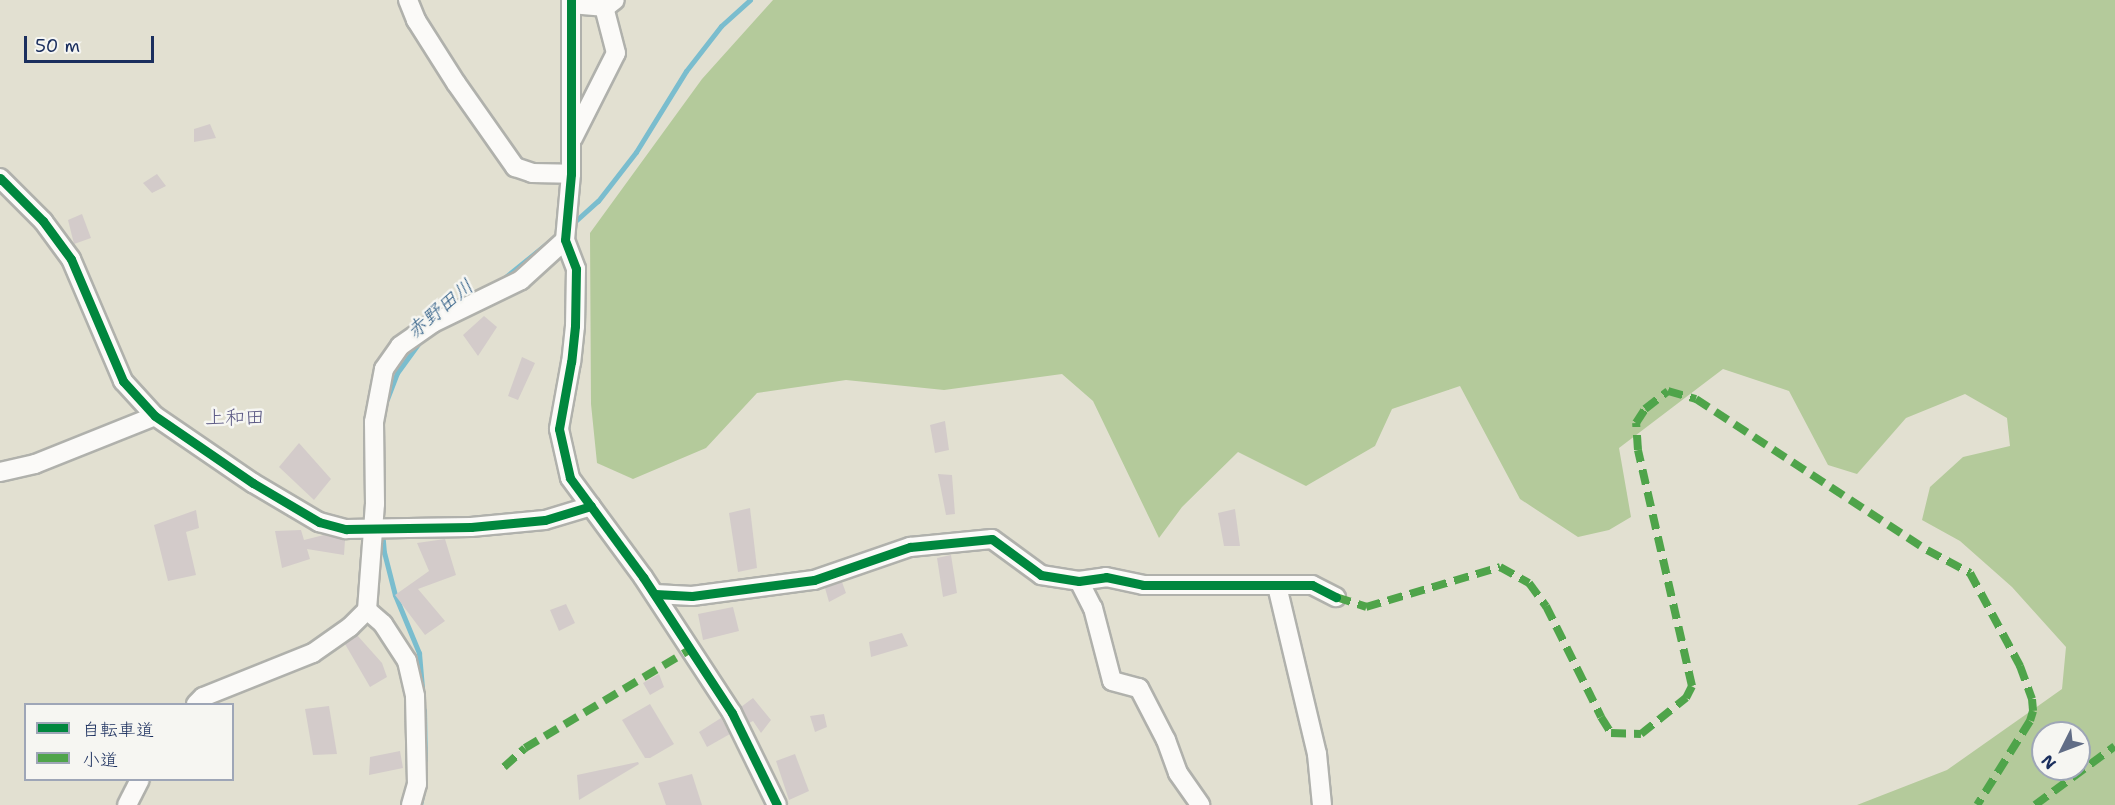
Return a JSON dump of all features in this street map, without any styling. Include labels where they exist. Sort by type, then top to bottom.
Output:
[{"type":"street","points":[[408,0],[416,20],[456,83],[515,167],[532,173],[571,174]]},
{"type":"street","points":[[571,143],[616,53],[610,4],[571,2],[571,143],[571,174],[565,240],[576,269],[575,326],[559,429],[570,478],[654,594],[732,713],[777,805]]},
{"type":"street","points":[[0,178],[43,220],[71,259],[123,381],[155,416],[253,483],[319,522],[346,529],[471,527],[545,520],[591,506]]},
{"type":"street","points":[[198,703],[203,697],[313,653],[350,627],[367,610],[371,529],[375,504],[374,422],[384,369],[400,346],[433,322],[521,280],[565,240]]},
{"type":"street","points":[[0,472],[35,464],[155,416]]},
{"type":"street","points":[[654,594],[692,596],[814,580],[910,547],[992,539],[1041,575],[1079,581],[1106,577],[1143,585],[1312,585],[1336,597]]},
{"type":"street","points":[[1079,581],[1093,608],[1112,681],[1139,688],[1166,740],[1178,773],[1200,805]]},
{"type":"street","points":[[1276,586],[1317,754],[1322,805]]},
{"type":"street","points":[[367,610],[382,624],[407,661],[415,696],[417,784],[411,805]]},
{"type":"street","points":[[127,805],[139,781]]},
{"type":"green space","points":[[773,0],[2115,0],[2115,805],[1857,805],[1947,770],[2062,689],[2066,647],[2012,587],[1960,541],[1922,520],[1930,487],[1963,457],[2010,446],[2007,418],[1965,394],[1906,418],[1857,474],[1828,465],[1789,391],[1723,369],[1619,448],[1631,517],[1609,530],[1578,537],[1520,499],[1460,386],[1392,409],[1375,446],[1306,486],[1238,452],[1182,507],[1159,538],[1093,401],[1062,374],[944,390],[846,380],[757,393],[706,448],[633,479],[597,463],[591,404],[590,233],[702,79]]},
{"type":"building","points":[[210,124],[216,138],[194,142],[194,129]]},
{"type":"building","points":[[157,174],[166,186],[152,193],[143,183]]},
{"type":"building","points":[[82,214],[91,238],[74,244],[68,220]]},
{"type":"building","points":[[484,316],[497,327],[478,356],[463,335]]},
{"type":"building","points":[[522,357],[535,363],[518,400],[508,396]]},
{"type":"building","points":[[945,421],[949,450],[935,453],[930,425]]},
{"type":"building","points":[[299,443],[331,479],[314,500],[279,467]]},
{"type":"building","points":[[938,474],[952,475],[955,514],[946,515]]},
{"type":"building","points":[[750,508],[757,568],[738,572],[729,513]]},
{"type":"building","points":[[1235,509],[1240,546],[1224,546],[1218,513]]},
{"type":"building","points":[[196,510],[199,528],[186,532],[196,575],[168,581],[154,525]]},
{"type":"building","points":[[301,530],[304,540],[324,535],[345,540],[344,555],[307,549],[310,559],[282,568],[275,531]]},
{"type":"building","points":[[445,539],[456,575],[418,589],[445,621],[425,635],[395,595],[429,571],[417,543]]},
{"type":"building","points":[[951,555],[957,593],[943,597],[937,558]]},
{"type":"building","points":[[842,582],[846,593],[829,602],[825,588]]},
{"type":"building","points":[[566,604],[575,623],[559,631],[550,610]]},
{"type":"building","points":[[733,607],[739,631],[703,640],[698,614]]},
{"type":"building","points":[[902,633],[908,646],[871,657],[869,642]]},
{"type":"building","points":[[357,635],[382,663],[387,677],[370,687],[345,644]]},
{"type":"building","points":[[659,674],[664,687],[650,695],[643,683]]},
{"type":"building","points":[[753,698],[771,720],[761,733],[753,721],[749,723],[741,707]]},
{"type":"building","points":[[650,704],[674,744],[650,758],[645,758],[622,720]]},
{"type":"building","points":[[329,706],[337,754],[313,755],[305,709]]},
{"type":"building","points":[[824,714],[827,727],[815,732],[810,716]]},
{"type":"building","points":[[721,718],[730,734],[707,747],[699,732]]},
{"type":"building","points":[[400,751],[403,768],[369,775],[370,757]]},
{"type":"building","points":[[795,754],[809,791],[789,800],[776,761]]},
{"type":"building","points":[[638,762],[639,764],[579,800],[577,775]]},
{"type":"building","points":[[692,774],[702,805],[666,805],[658,783]]},
{"type":"waterway","name":"赤野田川","points":[[571,225],[598,201],[636,152],[686,71],[721,26],[750,0]]},
{"type":"waterway","name":"赤野田川","points":[[498,283],[561,232]]},
{"type":"waterway","name":"赤野田川","points":[[387,399],[397,373],[421,340]]},
{"type":"waterway","name":"赤野田川","points":[[382,530],[384,552],[395,595],[419,653],[422,689]]},
{"type":"waterway","name":"赤野田川","points":[[424,710],[425,760]]},
{"type":"waterway","name":"赤野田川","points":[[420,805],[423,791]]},
{"type":"marked path","points":[[1336,597],[1366,607],[1500,567],[1529,583],[1546,606],[1611,733],[1641,734],[1686,698],[1692,686],[1638,450],[1636,423],[1645,409],[1668,391],[1696,399],[1927,550],[1970,573],[2020,666],[2032,699],[2033,711],[2030,721],[1977,805]]},
{"type":"marked path","points":[[504,767],[525,748],[691,649]]},
{"type":"marked path","points":[[2035,805],[2115,746]]},
{"type":"cycle path","points":[[571,0],[571,174],[565,240],[576,269],[575,326],[559,429],[570,478],[643,577],[732,713],[777,805]]},
{"type":"cycle path","points":[[0,178],[43,221],[71,259],[123,381],[155,416],[253,483],[319,522],[346,529],[471,527],[545,520],[591,506]]},
{"type":"cycle path","points":[[655,594],[692,596],[814,580],[910,547],[992,539],[1041,575],[1079,581],[1106,577],[1143,585],[1312,585],[1336,597]]},
{"type":"district","name":"上和田","points":[[235,417]]}]
